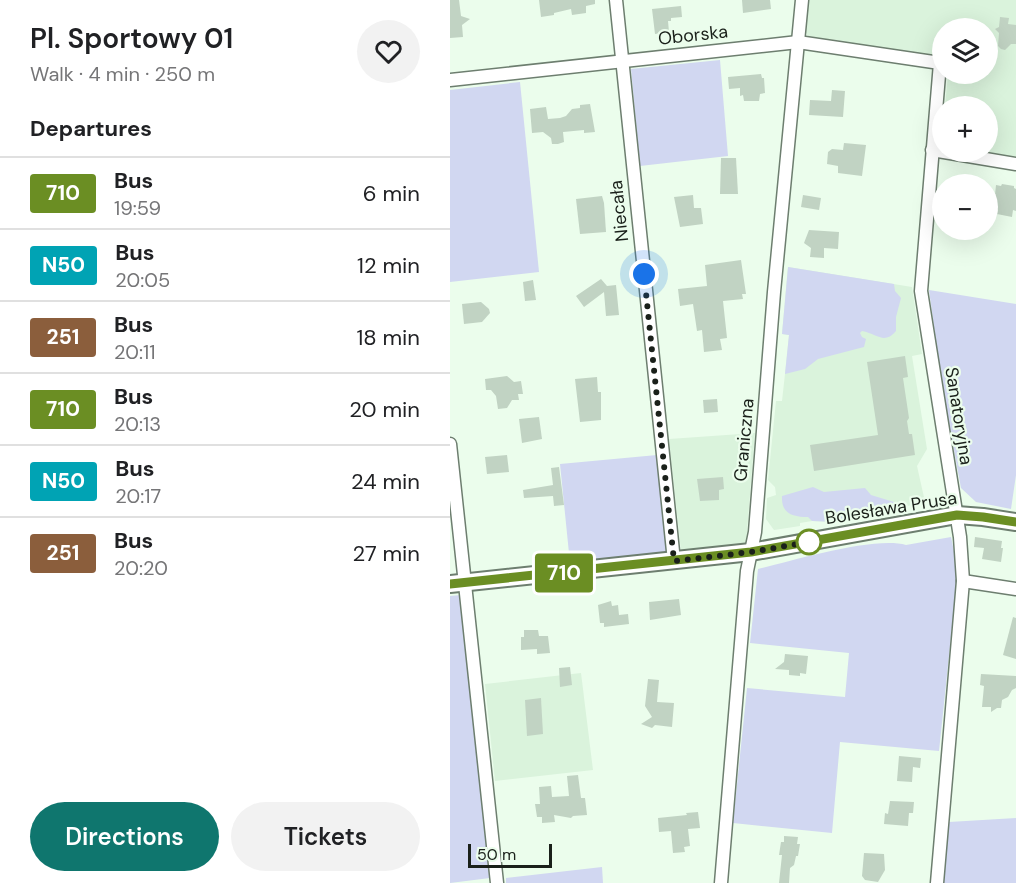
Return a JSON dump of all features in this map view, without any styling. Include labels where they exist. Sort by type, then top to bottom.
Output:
[{"type":"street","name":"Niecała","points":[[616,0],[674,561]]},
{"type":"street","name":"Graniczna","points":[[721,883],[747,571],[755,532],[774,292],[802,0]]},
{"type":"street","name":"Oborska","points":[[450,80],[798,42],[932,62]]},
{"type":"street","name":"Sanatoryjna","points":[[932,150],[921,291],[957,515],[963,581],[937,883]]},
{"type":"street","points":[[998,161],[1016,164]]},
{"type":"street","points":[[450,444],[457,584],[497,883]]},
{"type":"street","name":"Bolesława Prusa","points":[[457,584],[751,552],[957,515],[1016,522]]},
{"type":"street","points":[[963,581],[1016,589]]},
{"type":"shaded area","points":[[808,0],[1016,0],[1016,157],[998,154],[998,96],[946,96],[947,84],[998,84],[998,18],[932,18],[932,55],[808,36],[805,31]]},
{"type":"shaded area","points":[[720,60],[728,156],[640,166],[631,69]]},
{"type":"shaded area","points":[[520,82],[539,272],[450,282],[450,90]]},
{"type":"shaded area","points":[[788,267],[912,287],[922,354],[912,356],[927,449],[917,466],[925,502],[837,522],[812,521],[800,523],[800,526],[774,530],[766,519],[767,498],[776,495],[775,487],[768,480],[776,401],[782,401],[789,335],[782,334]]},
{"type":"shaded area","points":[[788,267],[894,284],[895,291],[901,298],[896,317],[896,331],[884,338],[862,331],[860,333],[862,337],[866,339],[864,347],[818,359],[805,369],[785,374],[789,335],[782,334]]},
{"type":"shaded area","points":[[929,290],[1016,304],[1016,475],[1011,509],[976,502],[961,488],[942,386]]},
{"type":"shaded area","points":[[755,433],[746,544],[681,551],[669,439]]},
{"type":"shaded area","points":[[657,455],[667,553],[570,563],[560,464]]},
{"type":"shaded area","points":[[813,487],[824,492],[865,488],[871,495],[894,502],[895,508],[837,522],[812,521],[808,517],[793,515],[786,511],[782,496]]},
{"type":"shaded area","points":[[951,537],[958,570],[939,751],[840,742],[832,833],[733,823],[747,688],[845,697],[849,653],[750,643],[758,569],[854,547],[892,543],[906,545]]},
{"type":"shaded area","points":[[461,595],[490,878],[450,883],[450,596]]},
{"type":"shaded area","points":[[581,673],[593,770],[495,781],[485,684]]},
{"type":"shaded area","points":[[1016,818],[1016,883],[943,883],[949,822]]},
{"type":"shaded area","points":[[602,867],[603,883],[506,883],[506,878]]},
{"type":"building","points":[[450,0],[459,0],[461,16],[470,19],[462,25],[463,37],[450,38]]},
{"type":"building","points":[[539,0],[595,0],[595,4],[586,6],[586,13],[572,15],[571,9],[541,17]]},
{"type":"building","points":[[742,0],[770,0],[771,9],[743,13]]},
{"type":"building","points":[[681,6],[682,17],[671,18],[671,21],[668,21],[669,32],[655,34],[652,9]]},
{"type":"building","points":[[1000,17],[1009,18],[1008,24],[1016,25],[1016,44],[1011,44],[1005,50],[998,46]]},
{"type":"building","points":[[761,74],[764,78],[765,93],[760,94],[759,101],[744,101],[743,95],[740,96],[740,88],[729,89],[728,77]]},
{"type":"building","points":[[832,90],[845,91],[843,117],[809,115],[810,100],[831,101]]},
{"type":"building","points":[[590,104],[595,132],[584,133],[584,130],[563,132],[564,142],[558,144],[552,144],[551,138],[543,132],[532,133],[530,109],[546,107],[548,119],[560,118],[566,116],[572,109],[580,108],[580,105]]},
{"type":"building","points":[[844,143],[866,145],[862,176],[838,173],[838,166],[827,164],[828,152],[832,149],[843,150]]},
{"type":"building","points":[[721,158],[736,158],[738,194],[720,194]]},
{"type":"building","points":[[1002,184],[1014,186],[1016,189],[1016,211],[1013,210],[1012,217],[998,214],[998,185]]},
{"type":"building","points":[[693,195],[694,208],[701,208],[703,224],[680,227],[674,197]]},
{"type":"building","points":[[803,195],[821,198],[819,210],[801,207]]},
{"type":"building","points":[[602,196],[606,232],[580,234],[576,199]]},
{"type":"building","points":[[809,230],[839,232],[838,249],[824,248],[824,258],[810,257],[811,248],[804,243]]},
{"type":"building","points":[[741,260],[746,294],[742,294],[743,299],[723,301],[727,338],[720,339],[722,350],[704,352],[702,330],[697,331],[693,304],[680,306],[678,289],[707,286],[705,265]]},
{"type":"building","points":[[601,279],[607,286],[616,285],[619,315],[606,316],[604,292],[584,307],[576,296]]},
{"type":"building","points":[[533,280],[536,300],[525,301],[523,282]]},
{"type":"building","points":[[481,302],[490,313],[482,322],[464,324],[462,304]]},
{"type":"building","points":[[905,356],[908,377],[903,378],[909,418],[907,421],[909,434],[912,434],[915,455],[814,471],[810,445],[878,435],[867,362]]},
{"type":"building","points":[[507,376],[514,382],[521,381],[523,394],[518,394],[519,400],[512,400],[507,408],[498,409],[496,396],[491,390],[486,390],[485,379]]},
{"type":"building","points":[[597,377],[598,392],[601,392],[601,420],[580,422],[575,379]]},
{"type":"building","points":[[717,399],[718,412],[704,413],[703,400]]},
{"type":"building","points":[[539,417],[542,439],[522,443],[519,419]]},
{"type":"building","points":[[507,455],[509,472],[487,474],[485,457]]},
{"type":"building","points":[[559,467],[564,505],[554,506],[553,496],[524,498],[523,490],[553,485],[551,468]]},
{"type":"building","points":[[723,477],[724,489],[719,490],[719,500],[700,501],[697,479]]},
{"type":"building","points":[[975,537],[1002,541],[1001,562],[982,559],[984,548],[974,547]]},
{"type":"building","points":[[679,599],[681,615],[650,620],[649,602]]},
{"type":"building","points":[[611,601],[612,606],[618,605],[619,615],[628,614],[629,624],[604,627],[604,623],[600,623],[598,605]]},
{"type":"building","points":[[1013,617],[1016,618],[1016,659],[1003,655]]},
{"type":"building","points":[[524,630],[538,630],[539,636],[548,636],[550,653],[537,654],[537,649],[521,650],[521,637],[524,637]]},
{"type":"building","points":[[785,654],[808,656],[806,674],[789,675],[789,670],[775,669],[784,662]]},
{"type":"building","points":[[570,667],[572,685],[560,687],[559,668]]},
{"type":"building","points":[[981,674],[1016,676],[1016,688],[1002,700],[1001,708],[991,712],[991,707],[982,707],[984,686],[980,685]]},
{"type":"building","points":[[648,679],[659,680],[657,702],[674,703],[672,727],[655,725],[652,728],[641,724],[652,717],[645,706]]},
{"type":"building","points":[[541,698],[543,734],[527,736],[525,700]]},
{"type":"building","points":[[899,756],[921,758],[920,768],[913,767],[912,782],[897,781]]},
{"type":"building","points":[[578,775],[581,798],[585,798],[587,815],[571,818],[554,815],[555,822],[542,823],[542,817],[537,817],[535,804],[540,804],[539,787],[551,786],[552,797],[569,796],[567,776]]},
{"type":"building","points":[[890,801],[914,802],[913,813],[909,813],[908,826],[884,824],[885,813],[888,814]]},
{"type":"building","points":[[698,812],[700,828],[688,829],[690,846],[684,847],[685,852],[673,853],[671,831],[659,832],[658,818]]},
{"type":"building","points":[[784,836],[798,837],[797,844],[800,844],[798,856],[790,868],[789,883],[779,883],[782,855],[779,855]]},
{"type":"building","points":[[864,853],[884,854],[885,870],[878,882],[865,880],[862,876]]},
{"type":"bus line","name":"710","points":[[450,584],[751,552],[957,515],[1016,522]]},
{"type":"route","points":[[644,274],[674,561],[751,552],[809,542]]}]
